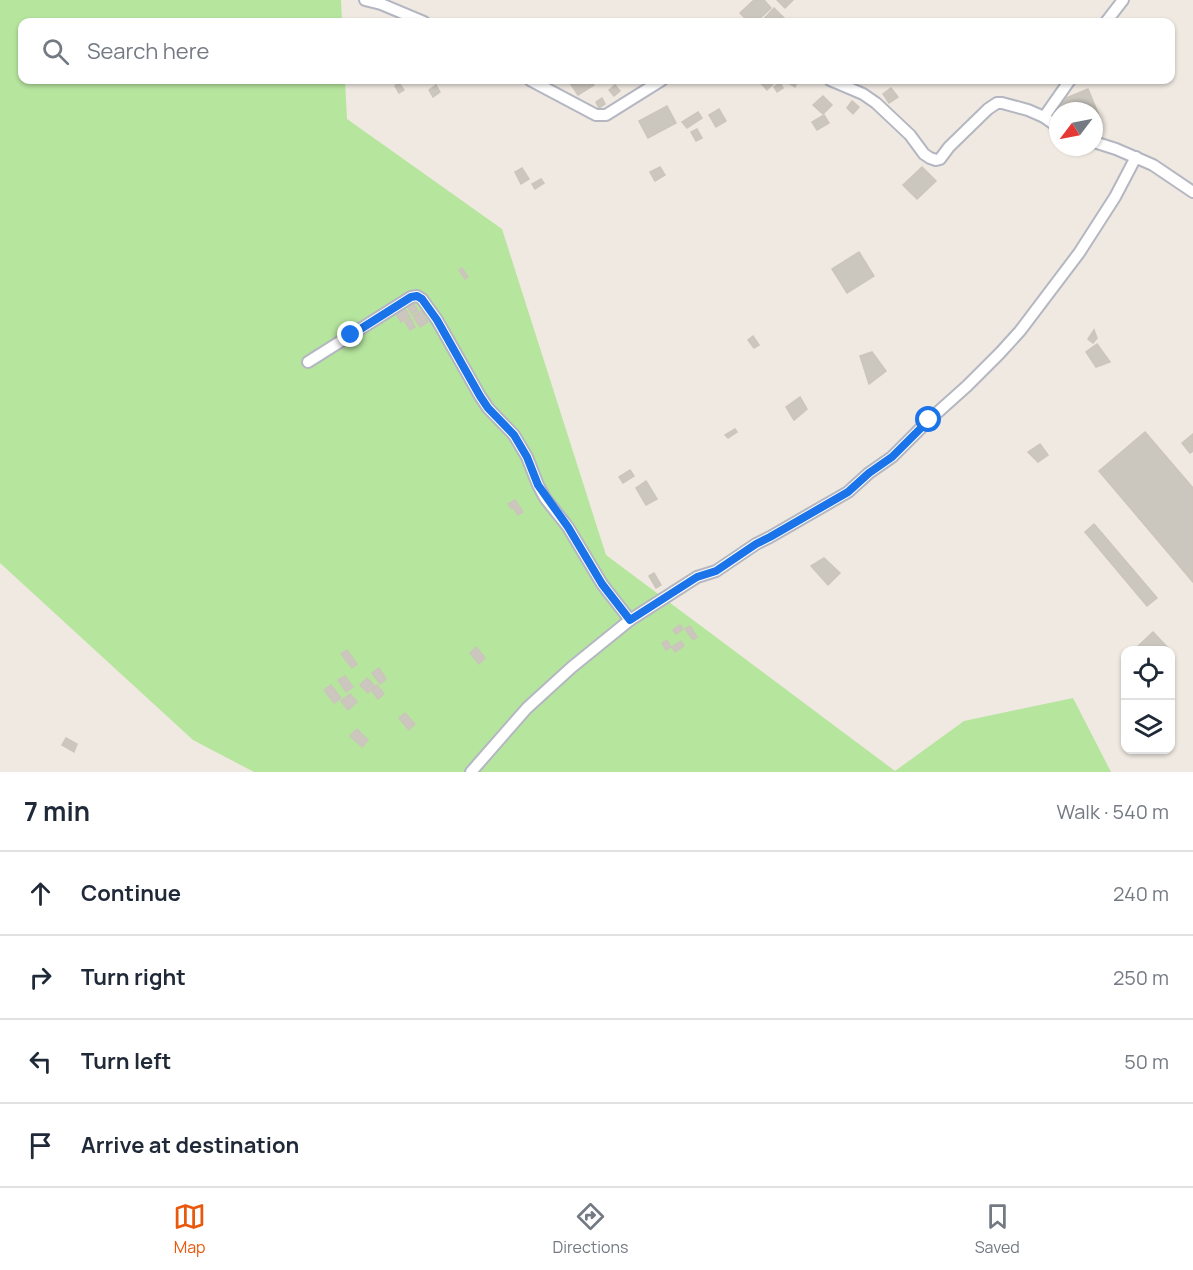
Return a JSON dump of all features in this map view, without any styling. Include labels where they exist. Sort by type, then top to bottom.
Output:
[{"type":"street","points":[[365,0],[414,18]]},
{"type":"street","points":[[1109,18],[1122,0]]},
{"type":"street","points":[[538,84],[596,115],[606,115],[656,84]]},
{"type":"street","points":[[839,84],[863,94],[876,103],[910,135],[924,154],[936,160],[940,159],[949,147],[997,103],[1028,110],[1049,121]]},
{"type":"street","points":[[1044,117],[1067,84]]},
{"type":"street","points":[[1103,145],[1154,165],[1193,192]]},
{"type":"street","points":[[471,772],[527,708],[572,667],[630,620],[697,577],[716,571],[756,544],[848,492],[892,457],[967,386],[1020,331],[1079,253],[1115,197],[1136,157]]},
{"type":"street","points":[[308,362],[411,297],[417,296],[422,299],[437,320],[480,396],[488,408],[514,435],[527,457],[538,485],[568,527],[602,584],[630,620]]},
{"type":"green space","points":[[0,0],[341,0],[342,18],[18,18],[18,84],[345,84],[347,119],[502,229],[606,555],[895,771],[964,721],[1073,698],[1111,772],[254,772],[193,740],[0,563]]},
{"type":"building","points":[[754,0],[764,0],[771,8],[760,18],[745,18],[740,13]]},
{"type":"building","points":[[777,0],[793,0],[785,8]]},
{"type":"building","points":[[774,8],[784,18],[765,18]]},
{"type":"building","points":[[400,84],[404,90],[399,93],[395,86]]},
{"type":"building","points":[[571,84],[594,85],[578,95]]},
{"type":"building","points":[[762,84],[773,84],[767,90]]},
{"type":"building","points":[[781,84],[783,88],[777,92],[774,87]]},
{"type":"building","points":[[436,85],[440,92],[433,97],[429,90]]},
{"type":"building","points":[[615,85],[620,91],[614,96],[609,90]]},
{"type":"building","points":[[891,88],[898,97],[889,103],[883,94]]},
{"type":"building","points":[[1088,89],[1093,102],[1059,102]]},
{"type":"building","points":[[823,96],[832,105],[823,114],[813,105]]},
{"type":"building","points":[[602,98],[605,104],[599,108],[596,102]]},
{"type":"building","points":[[852,101],[859,107],[853,114],[847,108]]},
{"type":"building","points":[[667,106],[676,123],[648,138],[639,121]]},
{"type":"building","points":[[719,109],[726,121],[716,127],[709,115]]},
{"type":"building","points":[[698,112],[702,118],[687,128],[682,122]]},
{"type":"building","points":[[824,115],[829,123],[817,130],[812,122]]},
{"type":"building","points":[[697,129],[702,138],[696,141],[691,132]]},
{"type":"building","points":[[660,167],[665,175],[655,181],[650,172]]},
{"type":"building","points":[[922,167],[936,181],[917,199],[903,185]]},
{"type":"building","points":[[522,168],[529,179],[521,184],[515,172]]},
{"type":"building","points":[[541,179],[544,183],[535,189],[532,184]]},
{"type":"building","points":[[859,252],[874,276],[847,293],[832,269]]},
{"type":"building","points":[[462,268],[468,277],[465,279],[459,270]]},
{"type":"building","points":[[412,301],[418,311],[412,314],[406,304]]},
{"type":"building","points":[[403,305],[410,317],[401,322],[394,311]]},
{"type":"building","points":[[421,311],[428,322],[420,327],[413,316]]},
{"type":"building","points":[[411,319],[415,327],[410,330],[405,322]]},
{"type":"building","points":[[1094,330],[1097,338],[1093,343],[1088,339]]},
{"type":"building","points":[[753,336],[759,345],[754,348],[748,340]]},
{"type":"building","points":[[1097,344],[1110,362],[1096,367],[1086,352]]},
{"type":"building","points":[[872,352],[886,371],[869,384],[860,356]]},
{"type":"building","points":[[800,397],[807,409],[794,420],[786,407]]},
{"type":"building","points":[[735,429],[737,432],[728,438],[725,435]]},
{"type":"building","points":[[1145,432],[1193,488],[1193,582],[1099,471]]},
{"type":"building","points":[[1193,434],[1193,451],[1190,453],[1182,443]]},
{"type":"building","points":[[1040,444],[1048,455],[1038,462],[1028,452]]},
{"type":"building","points":[[630,470],[634,476],[623,483],[619,477]]},
{"type":"building","points":[[646,481],[657,499],[646,505],[636,488]]},
{"type":"building","points":[[515,500],[523,512],[518,515],[508,504]]},
{"type":"building","points":[[1094,524],[1157,598],[1147,606],[1085,532]]},
{"type":"building","points":[[824,558],[840,573],[828,585],[811,566]]},
{"type":"building","points":[[654,573],[661,585],[656,588],[649,576]]},
{"type":"building","points":[[680,625],[683,629],[676,634],[673,630]]},
{"type":"building","points":[[690,626],[697,637],[693,640],[685,629]]},
{"type":"building","points":[[1153,632],[1166,646],[1138,646]]},
{"type":"building","points":[[667,640],[671,647],[666,650],[662,643]]},
{"type":"building","points":[[681,641],[684,646],[675,652],[672,647]]},
{"type":"building","points":[[476,647],[485,658],[479,664],[470,653]]},
{"type":"building","points":[[347,650],[357,664],[352,668],[341,654]]},
{"type":"building","points":[[379,668],[386,679],[380,684],[372,673]]},
{"type":"building","points":[[345,676],[353,687],[346,692],[338,680]]},
{"type":"building","points":[[367,678],[375,686],[368,693],[360,685]]},
{"type":"building","points":[[331,685],[341,698],[334,703],[324,690]]},
{"type":"building","points":[[377,685],[384,694],[378,699],[372,691]]},
{"type":"building","points":[[350,694],[357,702],[348,710],[341,701]]},
{"type":"building","points":[[405,713],[415,724],[409,730],[399,718]]},
{"type":"building","points":[[357,729],[368,740],[362,747],[350,736]]},
{"type":"building","points":[[66,738],[77,744],[74,752],[62,745]]},
{"type":"route","points":[[351,335],[411,297],[417,296],[422,299],[437,320],[488,408],[514,435],[527,457],[545,498],[568,527],[602,584],[630,620],[697,577],[716,571],[756,544],[848,492],[892,457],[929,420]]}]
